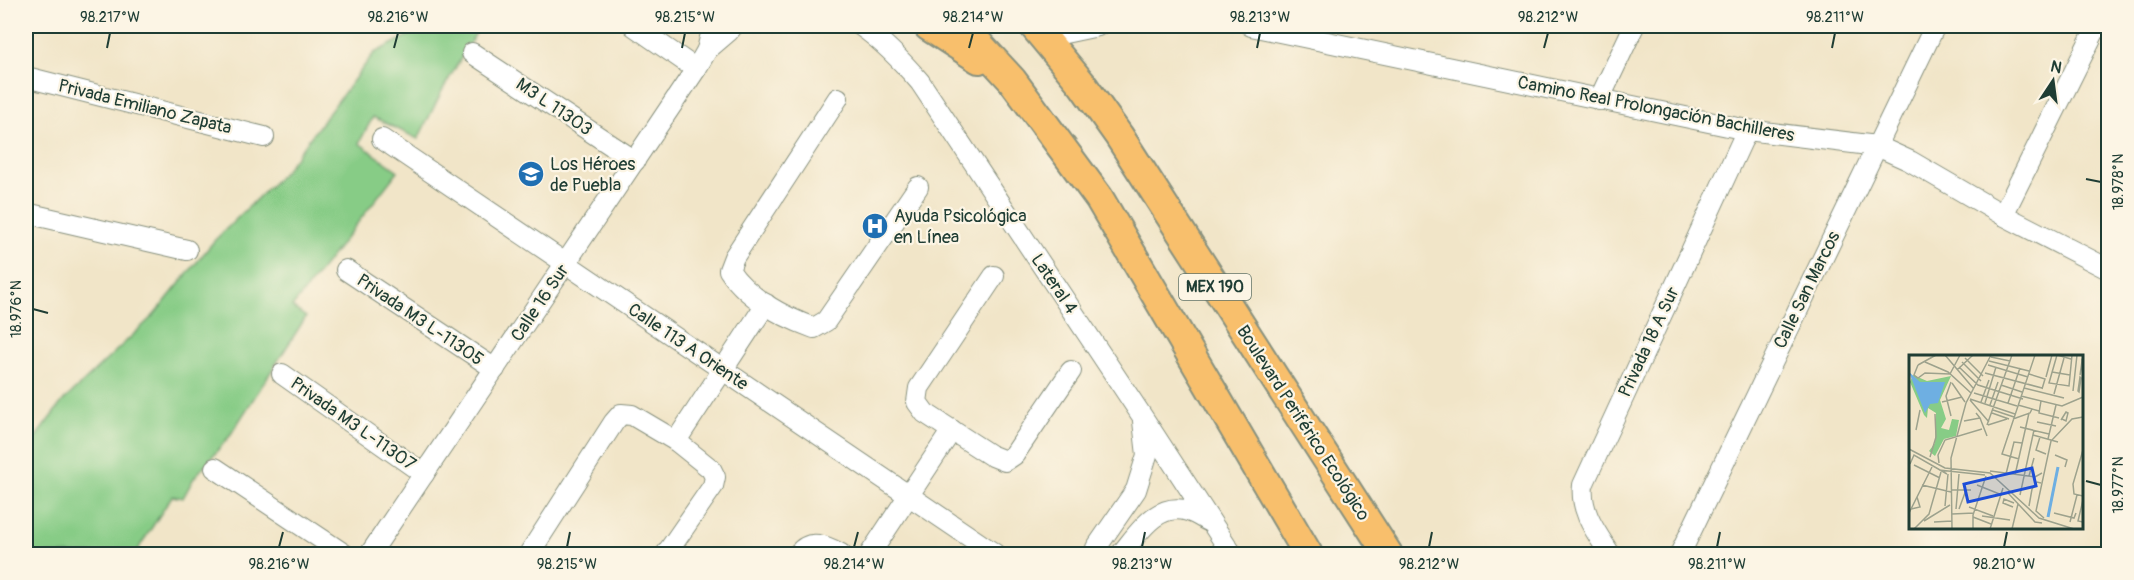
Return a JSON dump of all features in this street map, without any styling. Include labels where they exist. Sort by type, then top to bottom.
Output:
[{"type":"highway","points":[[928,26],[1012,80]]},
{"type":"highway","name":"MEX 190","points":[[962,26],[1012,80],[1099,198],[1308,555]]},
{"type":"highway","name":"Boulevard Periférico Ecológico","points":[[1040,31],[1119,136],[1388,555]]},
{"type":"street","points":[[634,26],[696,69]]},
{"type":"street","name":"Calle 16 Sur","points":[[370,555],[696,69],[706,50],[713,26]]},
{"type":"street","name":"Calle 16 Sur","points":[[706,50],[733,26]]},
{"type":"street","name":"Lateral 4","points":[[861,26],[890,49],[920,82],[1232,555]]},
{"type":"street","points":[[1040,31],[1098,26]]},
{"type":"street","name":"Camino Real Prolongación Bachilleres","points":[[1251,26],[1747,130],[1877,146],[1910,161],[2003,215],[2109,269]]},
{"type":"street","points":[[1599,100],[1634,26]]},
{"type":"street","points":[[2003,215],[2097,26]]},
{"type":"street","name":"Calle San Marcos","points":[[1680,555],[1877,146],[1929,28]]},
{"type":"street","name":"M3 L 11303","points":[[472,53],[635,161]]},
{"type":"street","name":"Privada Emiliano Zapata","points":[[26,77],[264,137]]},
{"type":"street","points":[[838,98],[734,256],[729,270],[736,282],[766,304],[797,322],[814,328],[826,321],[918,188]]},
{"type":"street","name":"Privada 18 A Sur","points":[[1610,555],[1588,520],[1582,496],[1583,485],[1747,130]]},
{"type":"street","name":"Calle 113 A Oriente","points":[[382,139],[995,555]]},
{"type":"street","points":[[29,220],[187,250]]},
{"type":"street","name":"Privada M3 L-11305","points":[[346,270],[495,369]]},
{"type":"street","points":[[994,276],[919,388],[917,402],[925,413],[990,455],[1005,461],[1014,455],[1071,371]]},
{"type":"street","points":[[676,441],[766,304]]},
{"type":"street","name":"Privada M3 L-11307","points":[[282,374],[424,474]]},
{"type":"street","points":[[529,555],[621,414],[632,415],[676,441],[711,469],[715,477],[713,486],[666,555]]},
{"type":"street","points":[[1096,555],[1096,548],[1136,490],[1147,455],[1142,416]]},
{"type":"street","points":[[870,555],[952,430]]},
{"type":"street","points":[[215,468],[344,555]]},
{"type":"street","points":[[1129,499],[1154,518]]},
{"type":"street","points":[[1121,555],[1143,527],[1161,511],[1187,510],[1213,524]]},
{"type":"street","points":[[798,555],[803,548],[813,543],[830,548],[841,555]]},
{"type":"green space","points":[[427,26],[480,26],[443,89],[418,139],[373,117],[359,143],[398,171],[292,307],[306,317],[229,437],[194,478],[183,498],[172,496],[135,554],[26,554],[26,450],[62,402],[154,315],[214,241],[285,171],[374,53]]},
{"type":"place","name":"Los Héroes de Puebla","points":[[531,174]]},
{"type":"place","name":"Ayuda Psicológica en Línea","points":[[875,226]]}]
